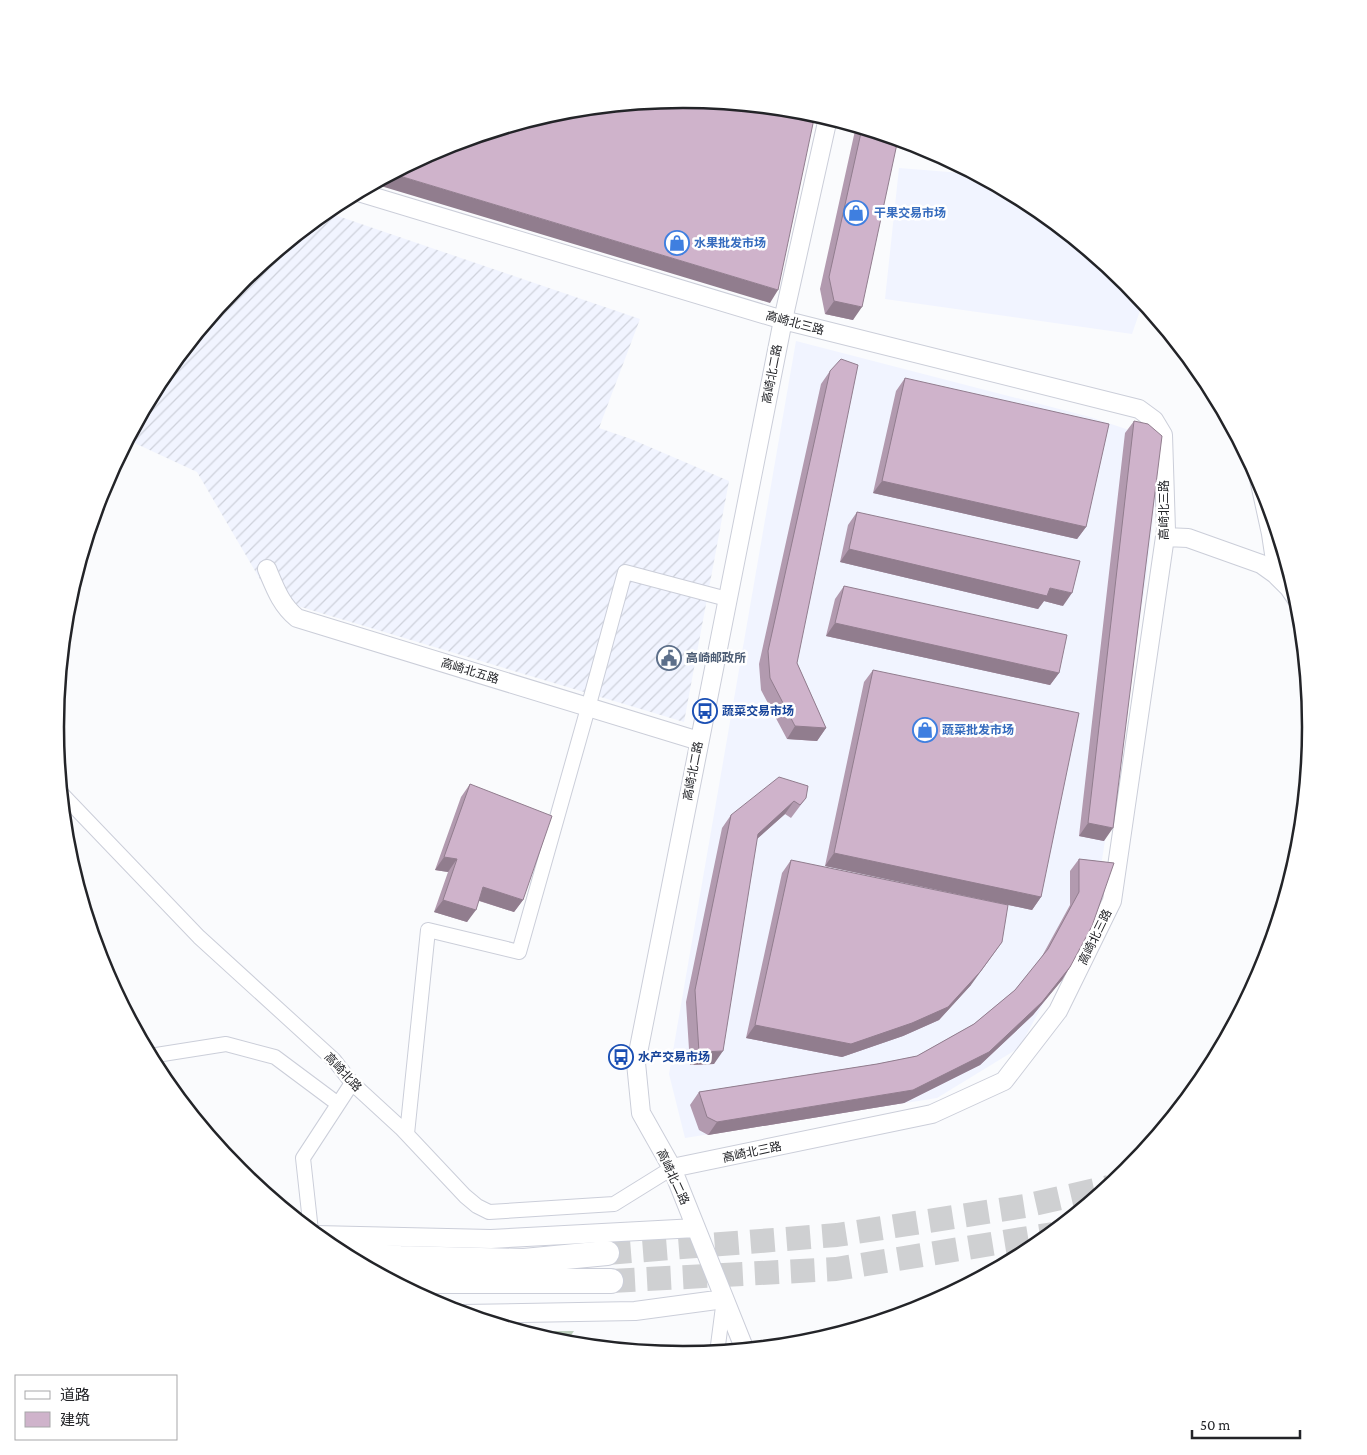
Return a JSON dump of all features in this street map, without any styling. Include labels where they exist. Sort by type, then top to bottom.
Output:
[{"type":"highway","points":[[359,1255],[524,1261],[607,1253]]},
{"type":"highway","points":[[404,1281],[611,1281]]},
{"type":"street","name":"高崎北二路","points":[[743,1344],[672,1168],[641,1113],[636,1063],[813,164],[826,125]]},
{"type":"street","name":"高崎北三路","points":[[368,195],[783,320],[1139,409],[1154,420],[1163,435],[1165,537],[1112,901],[1058,1011],[1004,1081],[932,1114],[672,1168]]},
{"type":"street","points":[[1266,518],[1275,574]]},
{"type":"street","points":[[1165,537],[1188,538],[1260,564],[1275,574],[1286,585]]},
{"type":"street","name":"高崎北五路","points":[[267,569],[278,596],[286,609],[297,618],[699,741]]},
{"type":"street","points":[[406,1134],[428,930],[519,952],[625,572],[727,599]]},
{"type":"street","name":"高崎北路","points":[[68,799],[199,937],[334,1060],[352,1083],[406,1134],[476,1206],[489,1212],[614,1204],[672,1168]]},
{"type":"street","points":[[158,1055],[226,1044],[275,1057],[338,1104]]},
{"type":"street","points":[[310,1222],[303,1158],[352,1083]]},
{"type":"street","points":[[328,1235],[492,1239],[696,1228]]},
{"type":"street","points":[[483,1314],[635,1311],[724,1299],[718,1346]]},
{"type":"shaded area","points":[[899,168],[960,173],[993,191],[1028,212],[1061,236],[1122,289],[1140,309],[1132,334],[885,299]]},
{"type":"shaded area","points":[[335,215],[640,319],[599,428],[631,439],[729,481],[684,722],[271,598],[197,472],[134,443],[168,383],[218,319],[245,289],[275,262]]},
{"type":"shaded area","name":"蔬菜批发市场","points":[[796,341],[1090,417],[1150,437],[1155,501],[1147,574],[1098,885],[1064,966],[1019,1048],[937,1098],[685,1138],[669,1074]]},
{"type":"green space","points":[[545,1331],[574,1331],[570,1336]]},
{"type":"building","name":"水果批发市场","points":[[643,109],[724,109],[764,113],[813,122],[778,290],[401,176],[446,155],[484,141],[523,129],[603,113]]},
{"type":"building","name":"干果交易市场","points":[[861,134],[897,146],[862,307],[834,301],[829,277]]},
{"type":"building","points":[[841,359],[858,365],[797,663],[826,728],[795,726],[770,678],[768,651],[830,371]]},
{"type":"building","points":[[905,378],[1109,424],[1086,527],[882,481]]},
{"type":"building","points":[[1134,421],[1148,424],[1162,436],[1113,828],[1088,823]]},
{"type":"building","points":[[857,512],[1080,561],[1072,593],[1050,588],[1047,596],[849,549]]},
{"type":"building","points":[[844,586],[1067,635],[1059,673],[835,623]]},
{"type":"building","points":[[873,670],[1079,713],[1041,897],[834,853]]},
{"type":"building","points":[[779,777],[808,786],[806,798],[800,805],[794,801],[758,834],[723,1051],[699,1052],[695,990],[731,815]]},
{"type":"building","points":[[470,784],[552,816],[523,900],[483,887],[476,910],[443,900],[457,859],[444,857]]},
{"type":"building","points":[[1079,859],[1114,863],[1092,926],[1070,967],[1042,1002],[989,1052],[913,1090],[717,1122],[707,1117],[699,1092],[917,1056],[974,1024],[1015,990],[1048,949],[1079,892]]},
{"type":"building","points":[[791,860],[1008,905],[1002,942],[980,972],[948,1007],[912,1023],[851,1044],[755,1025]]},
{"type":"tunnel","points":[[607,1253],[837,1235],[1025,1206],[1095,1190]]},
{"type":"tunnel","points":[[611,1281],[836,1269],[1037,1237]]},
{"type":"place","name":"干果交易市场","points":[[856,213]]},
{"type":"place","name":"水果批发市场","points":[[677,243]]},
{"type":"place","name":"高崎邮政所","points":[[669,658]]},
{"type":"place","name":"蔬菜交易市场","points":[[705,711]]},
{"type":"place","name":"蔬菜批发市场","points":[[925,730]]},
{"type":"place","name":"水产交易市场","points":[[621,1057]]}]
